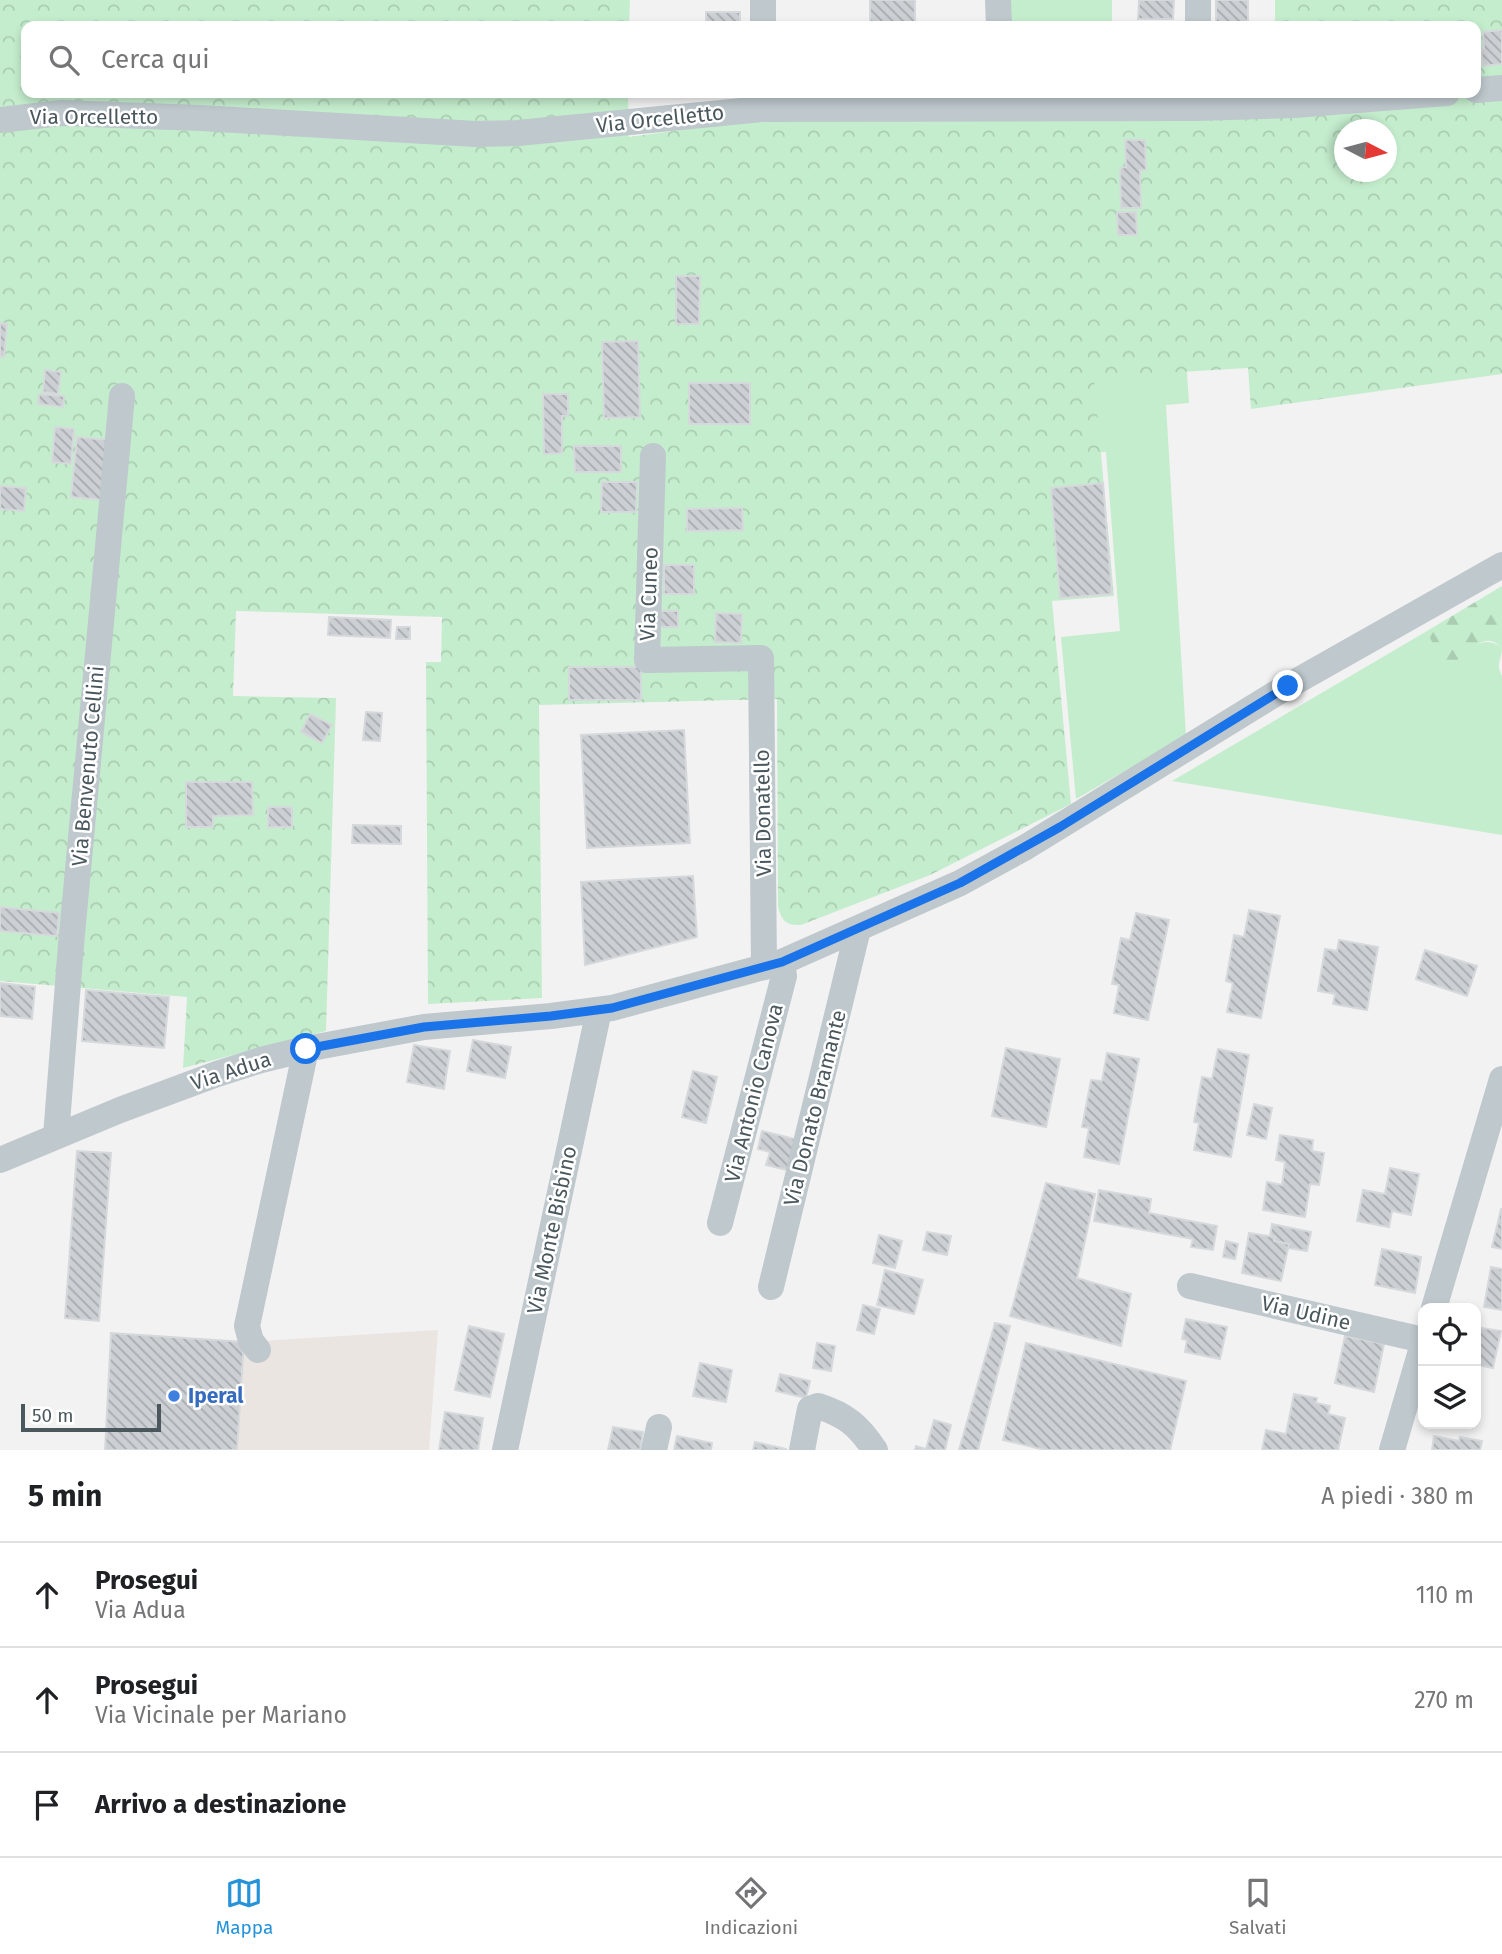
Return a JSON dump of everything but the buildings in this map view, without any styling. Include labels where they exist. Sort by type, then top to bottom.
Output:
[{"type":"street","points":[[763,0],[763,21]]},
{"type":"street","points":[[998,0],[999,21]]},
{"type":"street","points":[[1198,0],[1198,21]]},
{"type":"street","points":[[1481,90],[1502,88]]},
{"type":"street","name":"Via Orcelletto","points":[[0,120],[74,113],[476,134],[517,133],[762,101],[1197,100],[1294,105],[1383,98]]},
{"type":"street","name":"Via Benvenuto Cellini","points":[[56,1136],[122,396]]},
{"type":"street","name":"Via Cuneo","points":[[653,456],[647,660],[761,659]]},
{"type":"street","name":"Via Adua","points":[[0,1160],[217,1074],[306,1049],[424,1027],[599,1010],[773,964],[960,883],[1026,847],[1288,686],[1502,565]]},
{"type":"street","name":"Via Donatello","points":[[761,659],[773,964]]},
{"type":"street","name":"Via Donato Bramante","points":[[771,1287],[858,929]]},
{"type":"street","name":"Via Antonio Canova","points":[[720,1223],[784,976],[773,964]]},
{"type":"street","name":"Via Monte Bisbino","points":[[505,1450],[599,1010]]},
{"type":"street","points":[[258,1350],[251,1341],[247,1326],[306,1049]]},
{"type":"street","points":[[1435,1303],[1502,1079]]},
{"type":"street","name":"Via Udine","points":[[1189,1286],[1418,1341]]},
{"type":"street","name":"Via Udine","points":[[1392,1450],[1418,1359]]},
{"type":"street","points":[[802,1450],[810,1409],[818,1406],[837,1412],[852,1422],[875,1450]]},
{"type":"shaded area","points":[[438,1330],[429,1450],[105,1450],[111,1333],[244,1342]]},
{"type":"green space","points":[[0,0],[630,0],[629,21],[21,21],[21,98],[628,98],[629,137],[770,118],[1173,98],[1481,98],[1481,21],[1275,21],[1275,0],[1502,0],[1502,374],[1251,409],[1248,368],[1094,377],[1114,596],[1052,601],[1071,804],[930,875],[801,925],[791,924],[783,918],[778,906],[777,699],[539,705],[542,998],[428,1004],[426,662],[441,662],[442,617],[236,611],[233,696],[336,698],[326,1031],[183,1068],[187,997],[0,981]]},
{"type":"green space","points":[[1008,0],[1112,0],[1112,21],[1008,21]]},
{"type":"green space","points":[[1178,239],[1189,403],[1166,405],[1186,736],[1076,799],[1061,637],[1120,631],[1106,452],[1041,456]]},
{"type":"green space","points":[[1502,586],[1502,647],[1487,641],[1456,661],[1441,657],[1427,631]]},
{"type":"green space","points":[[1427,631],[1442,657],[1459,660],[1483,642],[1502,647],[1499,665],[1502,676],[1502,835],[1172,781]]},
{"type":"place","name":"Iperal","points":[[174,1396]]},
{"type":"route","points":[[306,1049],[424,1027],[612,1008],[782,962],[960,883],[1060,827],[1288,686]]}]
